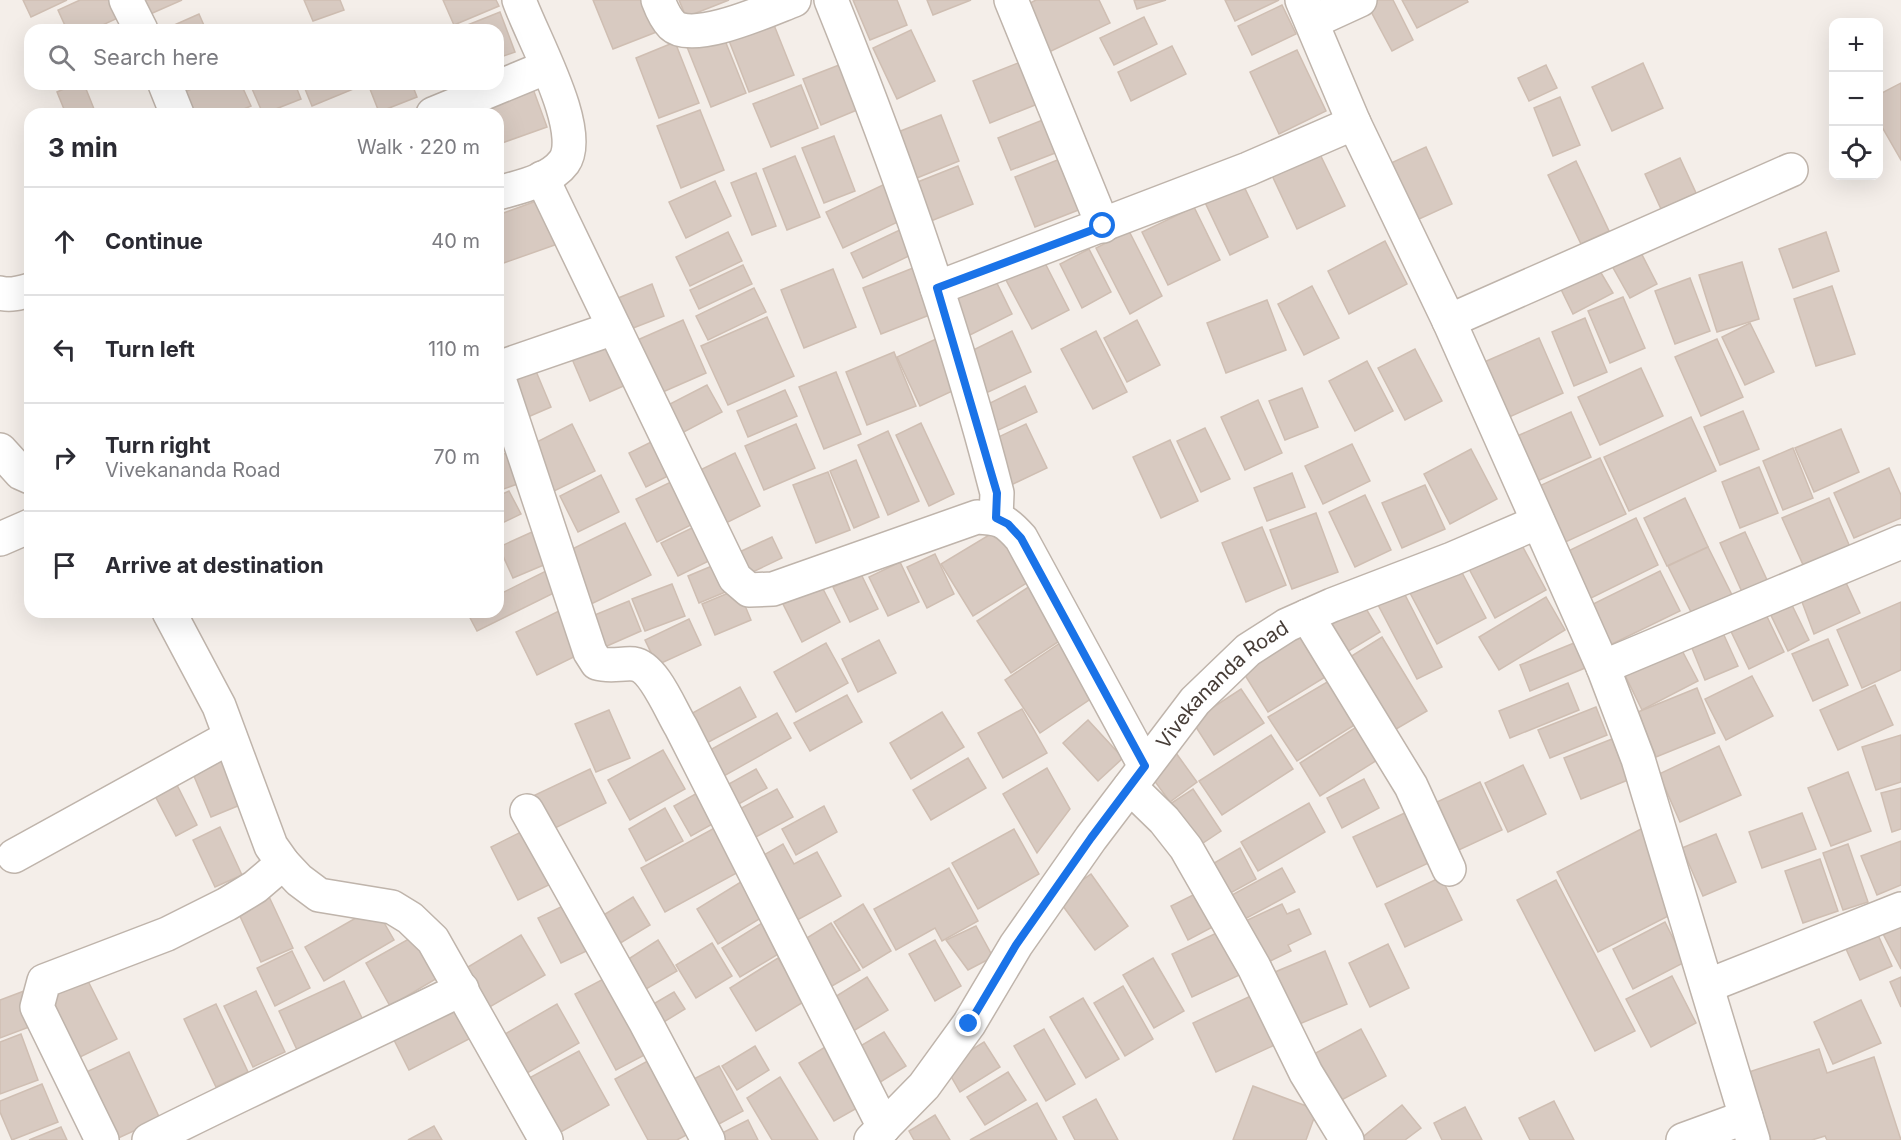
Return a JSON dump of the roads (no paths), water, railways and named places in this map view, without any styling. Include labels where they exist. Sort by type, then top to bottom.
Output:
[{"type":"street","points":[[126,0],[138,24]]},
{"type":"street","points":[[504,192],[552,173],[565,161],[570,146],[567,116],[519,0]]},
{"type":"street","points":[[658,0],[673,26],[686,32],[706,30],[747,8],[794,0]]},
{"type":"street","points":[[831,0],[880,121],[937,288],[990,465],[997,493],[996,518]]},
{"type":"street","points":[[1011,0],[1103,226]]},
{"type":"street","points":[[1360,0],[1307,11],[1354,123],[1449,321],[1603,667],[1638,759],[1749,1128],[1683,1140]]},
{"type":"street","points":[[504,85],[547,67]]},
{"type":"street","points":[[167,90],[175,108]]},
{"type":"street","points":[[448,108],[491,90]]},
{"type":"street","points":[[937,288],[1248,169],[1354,123]]},
{"type":"street","points":[[1449,321],[1791,170]]},
{"type":"street","points":[[542,178],[735,578],[749,590],[772,589],[976,517],[996,518],[1008,524],[1026,547],[1137,776],[1164,820],[1186,848],[1254,967],[1306,1073],[1347,1140]]},
{"type":"street","points":[[0,292],[13,294],[24,291]]},
{"type":"street","points":[[504,366],[614,328]]},
{"type":"street","points":[[504,394],[590,652],[597,663],[609,666],[636,664],[645,668],[652,677],[681,727],[878,1133]]},
{"type":"street","points":[[0,450],[24,474]]},
{"type":"street","name":"Vivekananda Road","points":[[878,1133],[924,1086],[969,1024],[1016,945],[1091,838],[1194,700],[1248,650],[1287,625],[1307,616],[1452,560],[1538,522]]},
{"type":"street","points":[[0,538],[24,528]]},
{"type":"street","points":[[1603,667],[1901,542]]},
{"type":"street","points":[[1307,616],[1411,786],[1449,869]]},
{"type":"street","points":[[172,618],[219,706],[271,846],[283,863],[299,880],[319,895],[392,907],[410,918],[433,940],[546,1140]]},
{"type":"street","points":[[14,856],[230,737]]},
{"type":"street","points":[[527,810],[646,1023],[708,1140]]},
{"type":"street","points":[[102,1140],[37,1007],[44,981],[166,934],[227,904],[255,887],[283,863]]},
{"type":"street","points":[[1707,986],[1901,909]]},
{"type":"street","points":[[149,1140],[462,989]]}]
